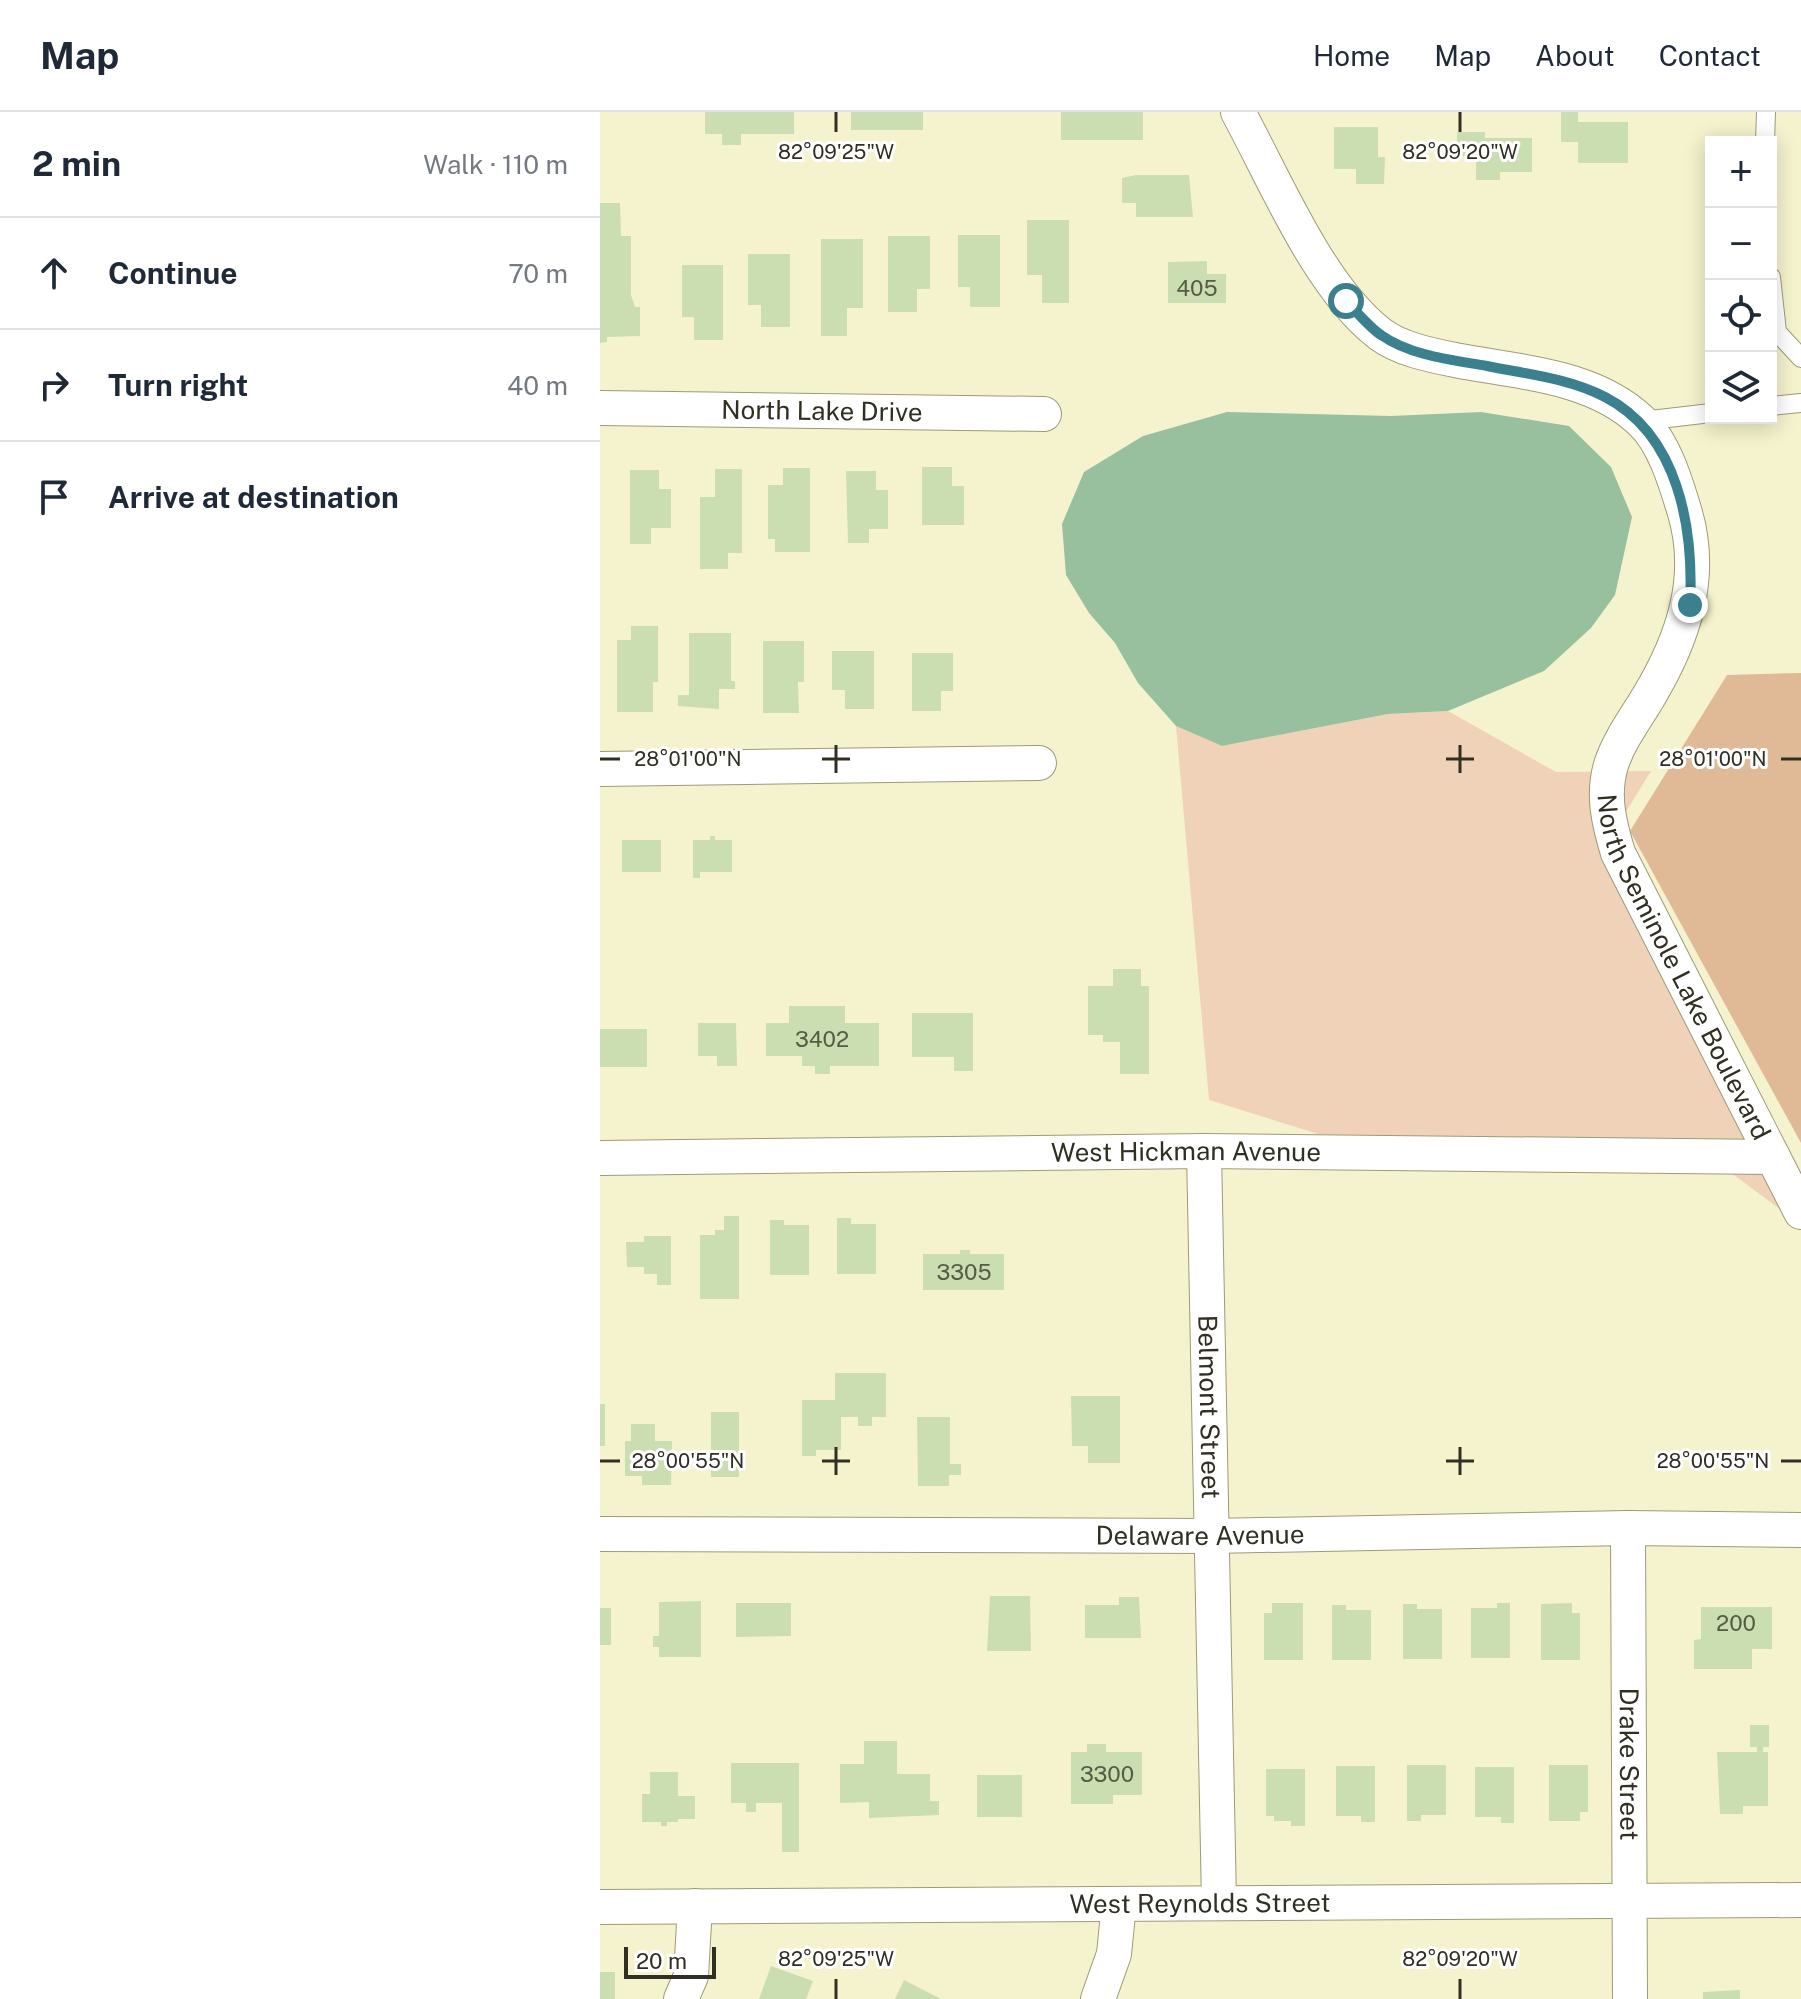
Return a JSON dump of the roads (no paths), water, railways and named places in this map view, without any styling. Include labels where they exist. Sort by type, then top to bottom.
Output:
[{"type":"street","name":"North Seminole Lake Boulevard","points":[[1238,112],[1321,264],[1346,301],[1382,336],[1430,355],[1566,381],[1605,397],[1642,421],[1663,452],[1685,514],[1692,558],[1690,605],[1676,648],[1611,766],[1606,810],[1618,853],[1801,1212]]},
{"type":"street","name":"North Lake Drive","points":[[600,408],[1044,414]]},
{"type":"street","points":[[600,769],[1039,763]]},
{"type":"street","name":"West Hickman Avenue","points":[[600,1158],[1204,1151],[1773,1157]]},
{"type":"street","name":"Belmont Street","points":[[1204,1151],[1219,1903]]},
{"type":"street","name":"Delaware Avenue","points":[[600,1534],[1213,1536],[1628,1528],[1801,1530]]},
{"type":"street","name":"Drake Street","points":[[1628,1528],[1630,1999]]},
{"type":"street","name":"West Reynolds Street","points":[[600,1907],[1801,1900]]},
{"type":"street","points":[[1098,1999],[1114,1954],[1119,1904]]},
{"type":"street","points":[[681,1999],[691,1976],[695,1906]]},
{"type":"lane","points":[[1765,136],[1766,112]]},
{"type":"lane","points":[[1771,280],[1777,332],[1801,358]]},
{"type":"lane","points":[[1777,405],[1801,403]]},
{"type":"lane","points":[[1642,421],[1705,414]]}]
